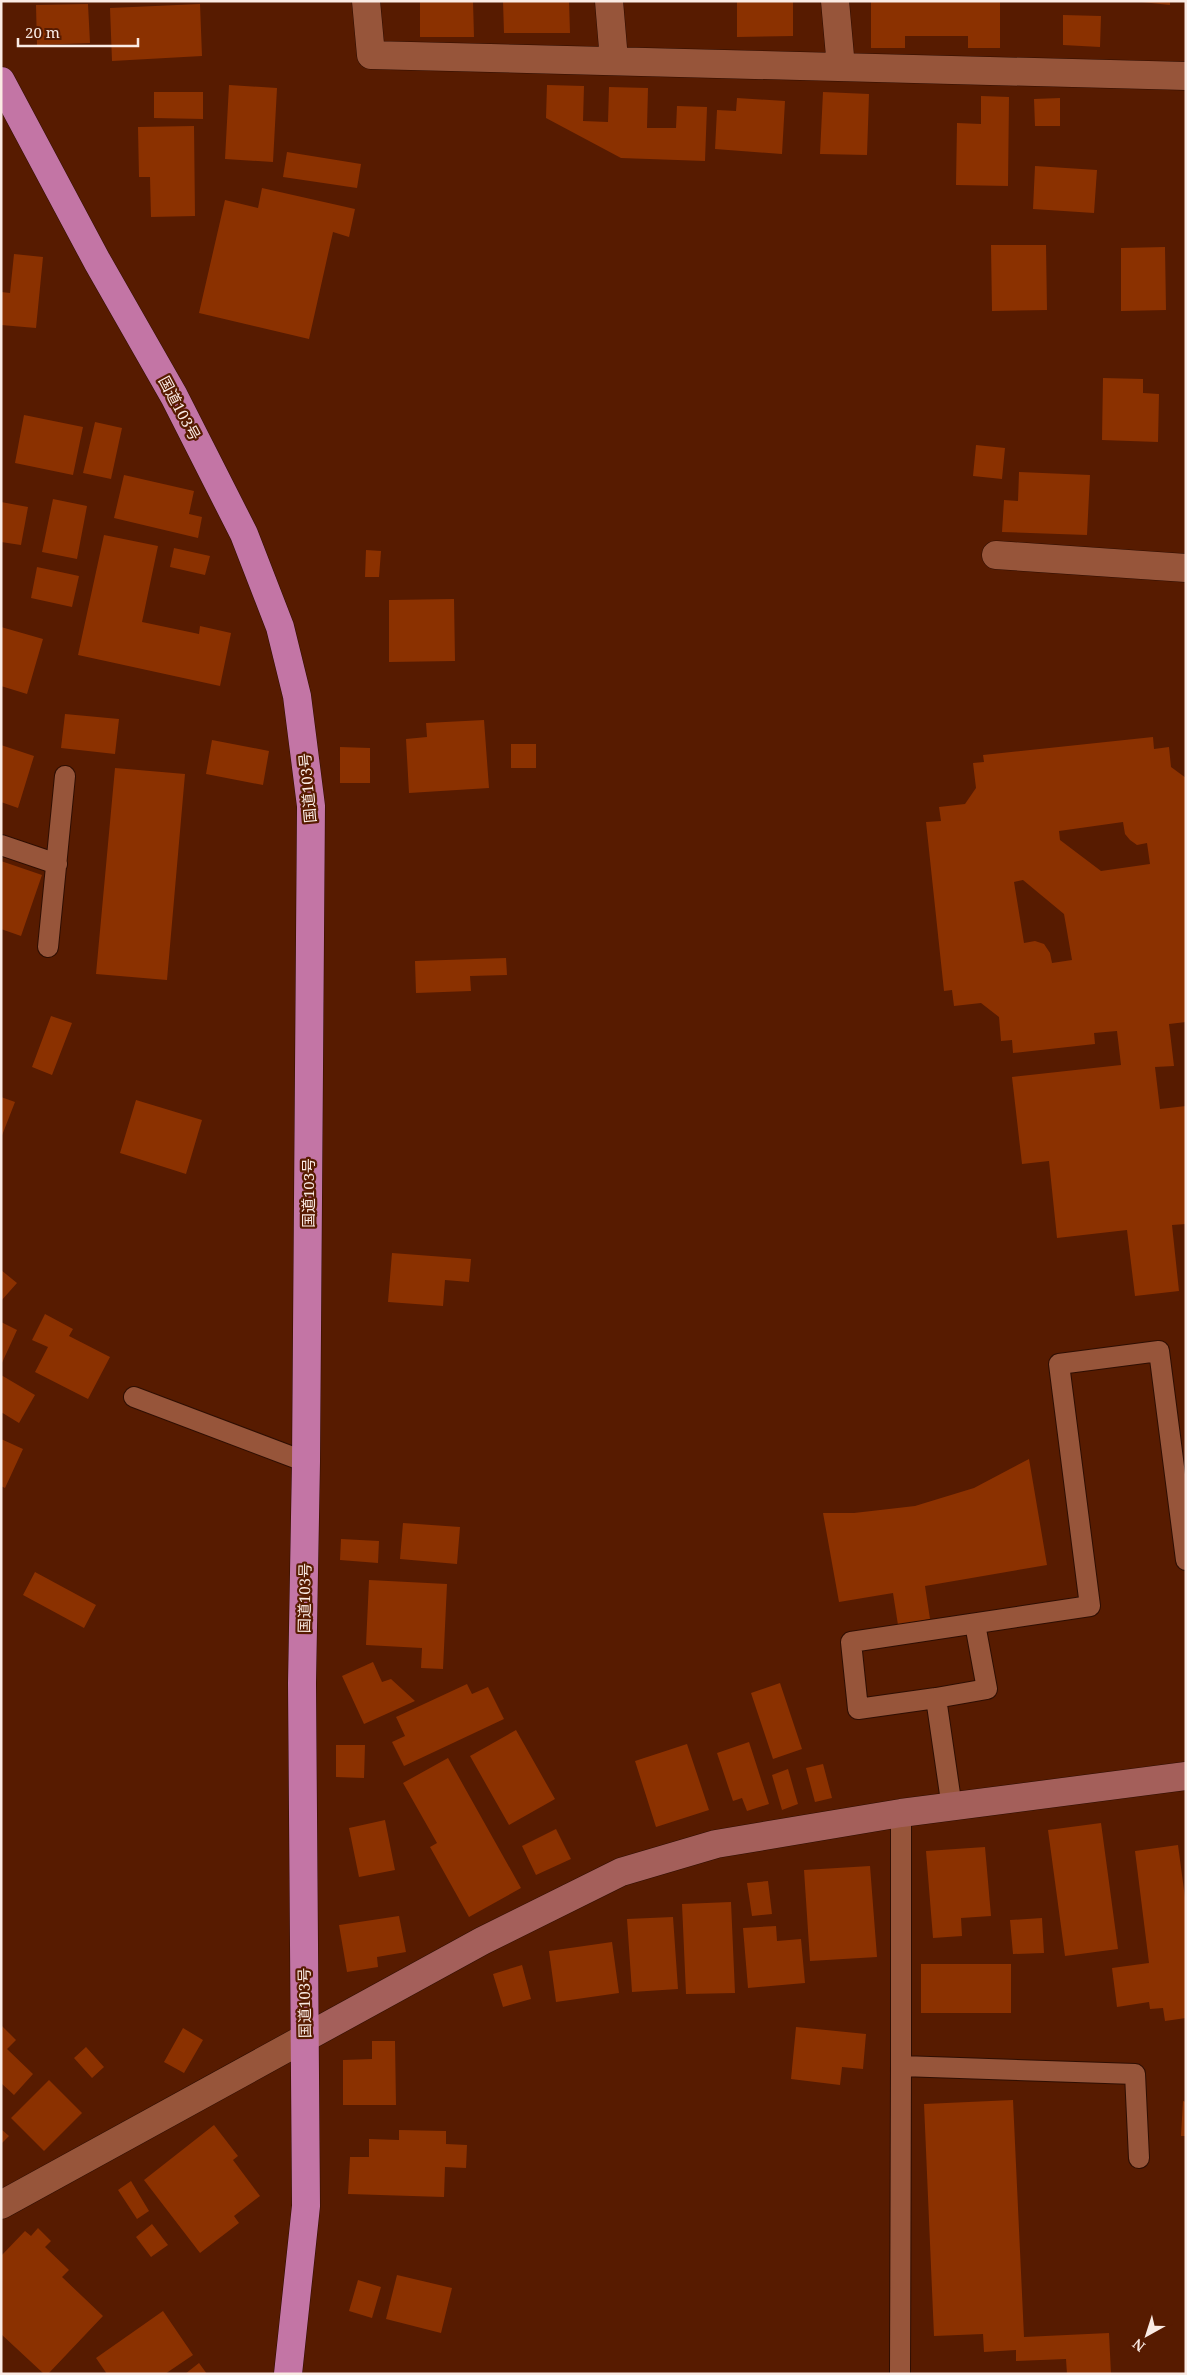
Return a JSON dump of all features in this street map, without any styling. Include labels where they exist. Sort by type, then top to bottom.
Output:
[{"type":"highway","name":"国道103号","points":[[1,81],[98,261],[174,396],[244,534],[280,627],[297,696],[311,806],[306,1462],[302,1683],[306,2206],[288,2374]]},
{"type":"street","points":[[366,1],[371,55],[1186,76]]},
{"type":"street","points":[[609,1],[614,60]]},
{"type":"street","points":[[835,1],[841,68]]},
{"type":"street","points":[[996,555],[1186,568]]},
{"type":"street","points":[[1,2205],[482,1941],[621,1872],[716,1844],[901,1813],[952,1808],[1186,1776]]},
{"type":"lane","points":[[48,947],[66,776]]},
{"type":"lane","points":[[1,845],[57,864]]},
{"type":"lane","points":[[975,1624],[987,1689],[858,1709],[851,1642],[1090,1606],[1059,1364],[1159,1351],[1186,1560]]},
{"type":"lane","points":[[134,1397],[306,1462]]},
{"type":"lane","points":[[936,1698],[952,1808]]},
{"type":"lane","points":[[900,2374],[901,1813]]},
{"type":"lane","points":[[901,2066],[1135,2074],[1138,2158]]},
{"type":"building","points":[[420,1],[473,1],[474,37],[420,37]]},
{"type":"building","points":[[503,1],[569,1],[570,33],[504,33]]},
{"type":"building","points":[[737,1],[793,1],[793,36],[737,37]]},
{"type":"building","points":[[871,1],[1000,1],[1000,48],[968,48],[968,36],[905,36],[905,48],[871,48]]},
{"type":"building","points":[[1132,1],[1170,1],[1170,5]]},
{"type":"building","points":[[88,4],[90,43],[37,45],[36,5]]},
{"type":"building","points":[[200,4],[202,56],[112,61],[110,8]]},
{"type":"building","points":[[1063,15],[1101,16],[1100,47],[1063,45]]},
{"type":"building","points":[[229,85],[277,88],[273,162],[225,159]]},
{"type":"building","points":[[547,85],[584,86],[583,121],[608,122],[609,87],[648,88],[647,128],[676,128],[677,106],[707,107],[705,161],[621,158],[546,118]]},
{"type":"building","points":[[154,92],[203,92],[203,119],[154,118]]},
{"type":"building","points":[[823,92],[869,94],[867,155],[820,154]]},
{"type":"building","points":[[981,96],[1009,97],[1008,186],[956,185],[957,123],[981,124]]},
{"type":"building","points":[[737,98],[785,101],[782,154],[715,149],[717,110],[736,111]]},
{"type":"building","points":[[1060,98],[1060,126],[1035,126],[1034,99]]},
{"type":"building","points":[[194,126],[195,216],[151,217],[150,177],[139,177],[138,127]]},
{"type":"building","points":[[287,152],[361,164],[357,188],[283,177]]},
{"type":"building","points":[[1035,166],[1097,170],[1094,213],[1033,209]]},
{"type":"building","points":[[262,188],[355,209],[349,237],[333,232],[309,339],[199,313],[225,200],[258,208]]},
{"type":"building","points":[[991,245],[1046,245],[1047,310],[992,311]]},
{"type":"building","points":[[1165,247],[1166,310],[1121,311],[1121,248]]},
{"type":"building","points":[[14,254],[43,257],[36,328],[1,325],[1,292],[10,293]]},
{"type":"building","points":[[1103,378],[1143,379],[1143,393],[1159,394],[1158,442],[1102,440]]},
{"type":"building","points":[[24,415],[83,427],[73,475],[15,463]]},
{"type":"building","points":[[95,422],[122,428],[111,479],[83,473]]},
{"type":"building","points":[[976,445],[1005,448],[1002,479],[973,476]]},
{"type":"building","points":[[1019,472],[1090,475],[1087,535],[1002,532],[1004,500],[1018,501]]},
{"type":"building","points":[[124,475],[194,491],[189,514],[202,517],[198,538],[114,518]]},
{"type":"building","points":[[53,499],[87,506],[77,559],[42,552]]},
{"type":"building","points":[[1,502],[28,507],[21,545],[1,542]]},
{"type":"building","points":[[104,535],[158,546],[142,622],[199,634],[200,626],[231,633],[220,686],[78,655]]},
{"type":"building","points":[[174,548],[210,556],[205,575],[170,567]]},
{"type":"building","points":[[366,550],[381,551],[379,577],[365,577]]},
{"type":"building","points":[[37,567],[79,576],[72,607],[31,598]]},
{"type":"building","points":[[454,599],[455,661],[389,662],[389,600]]},
{"type":"building","points":[[1,627],[43,639],[27,694],[1,686]]},
{"type":"building","points":[[65,714],[119,719],[115,754],[61,748]]},
{"type":"building","points":[[484,720],[489,788],[409,793],[406,739],[427,737],[426,723]]},
{"type":"building","points":[[1153,737],[1154,749],[1169,747],[1171,767],[1186,778],[1186,1022],[1169,1024],[1174,1066],[1155,1067],[1160,1109],[1186,1106],[1186,1224],[1172,1225],[1179,1291],[1135,1296],[1127,1230],[1057,1238],[1049,1161],[1022,1164],[1012,1077],[1121,1065],[1117,1031],[1094,1033],[1095,1044],[1013,1053],[1012,1040],[1001,1041],[999,1017],[981,1003],[954,1006],[952,990],[944,991],[926,822],[941,821],[939,807],[965,804],[976,788],[973,763],[984,762],[983,755]],"holes":[[[1123,822],[1125,834],[1130,840],[1137,845],[1147,843],[1150,864],[1101,871],[1060,840],[1059,831]],[[1023,880],[1064,914],[1072,960],[1052,963],[1050,953],[1044,944],[1035,941],[1024,943],[1014,882]]]},
{"type":"building","points":[[212,740],[269,751],[263,785],[206,774]]},
{"type":"building","points":[[511,744],[536,744],[536,768],[511,768]]},
{"type":"building","points":[[1,745],[34,756],[18,808],[1,802]]},
{"type":"building","points":[[340,747],[370,748],[370,783],[340,783]]},
{"type":"building","points":[[115,768],[185,774],[167,980],[96,974]]},
{"type":"building","points":[[1,861],[42,875],[21,936],[1,929]]},
{"type":"building","points":[[506,958],[507,975],[470,976],[471,991],[416,993],[415,961]]},
{"type":"building","points":[[51,1016],[72,1023],[52,1075],[32,1067]]},
{"type":"building","points":[[1,1097],[15,1102],[1,1138]]},
{"type":"building","points":[[136,1100],[202,1120],[186,1174],[120,1153]]},
{"type":"building","points":[[392,1253],[471,1259],[469,1282],[445,1280],[443,1306],[388,1302]]},
{"type":"building","points":[[1,1270],[17,1283],[1,1301]]},
{"type":"building","points":[[45,1314],[73,1329],[69,1336],[110,1357],[88,1399],[35,1372],[48,1347],[32,1340]]},
{"type":"building","points":[[1,1322],[17,1330],[1,1365]]},
{"type":"building","points":[[1,1375],[35,1395],[19,1423],[1,1412]]},
{"type":"building","points":[[1,1439],[23,1449],[5,1488],[1,1486]]},
{"type":"building","points":[[1029,1459],[1047,1565],[925,1586],[930,1619],[898,1625],[893,1593],[839,1602],[823,1513],[854,1513],[915,1506],[974,1488]]},
{"type":"building","points":[[403,1523],[460,1527],[457,1564],[400,1559]]},
{"type":"building","points":[[341,1539],[379,1541],[378,1563],[340,1560]]},
{"type":"building","points":[[35,1572],[96,1605],[84,1628],[23,1595]]},
{"type":"building","points":[[369,1580],[447,1584],[443,1669],[421,1668],[422,1648],[366,1645]]},
{"type":"building","points":[[373,1662],[382,1682],[391,1679],[415,1701],[364,1724],[342,1676]]},
{"type":"building","points":[[780,1683],[802,1749],[773,1759],[751,1693]]},
{"type":"building","points":[[467,1684],[472,1694],[488,1687],[504,1719],[404,1766],[392,1742],[405,1736],[396,1717]]},
{"type":"building","points":[[516,1730],[555,1799],[509,1825],[470,1756]]},
{"type":"building","points":[[749,1742],[769,1804],[747,1811],[742,1798],[733,1801],[717,1753]]},
{"type":"building","points":[[687,1744],[709,1810],[656,1827],[635,1761]]},
{"type":"building","points":[[336,1745],[365,1745],[364,1778],[336,1777]]},
{"type":"building","points":[[448,1758],[521,1888],[469,1917],[430,1847],[437,1843],[403,1783]]},
{"type":"building","points":[[823,1764],[832,1798],[815,1802],[806,1768]]},
{"type":"building","points":[[788,1769],[798,1804],[782,1810],[772,1775]]},
{"type":"building","points":[[385,1820],[395,1870],[359,1877],[349,1828]]},
{"type":"building","points":[[1101,1823],[1118,1949],[1065,1956],[1048,1830]]},
{"type":"building","points":[[556,1829],[571,1859],[536,1875],[522,1846]]},
{"type":"building","points":[[1178,1845],[1186,1905],[1186,2018],[1165,2021],[1163,2008],[1150,2009],[1149,2002],[1117,2007],[1112,1968],[1149,1963],[1135,1851]]},
{"type":"building","points":[[985,1847],[991,1916],[961,1918],[962,1936],[933,1938],[926,1851]]},
{"type":"building","points":[[870,1866],[877,1957],[810,1961],[804,1870]]},
{"type":"building","points":[[768,1881],[772,1914],[752,1916],[747,1883]]},
{"type":"building","points":[[731,1902],[735,1993],[686,1994],[682,1904]]},
{"type":"building","points":[[399,1916],[406,1952],[377,1957],[378,1967],[347,1972],[339,1925]]},
{"type":"building","points":[[673,1917],[678,1989],[632,1992],[627,1919]]},
{"type":"building","points":[[1042,1918],[1044,1953],[1013,1954],[1010,1920]]},
{"type":"building","points":[[776,1926],[777,1941],[801,1939],[805,1983],[748,1988],[743,1928]]},
{"type":"building","points":[[612,1942],[619,1993],[556,2002],[549,1951]]},
{"type":"building","points":[[921,1964],[1011,1964],[1011,2013],[921,2013]]},
{"type":"building","points":[[522,1965],[531,1999],[503,2007],[493,1974]]},
{"type":"building","points":[[1,2025],[16,2040],[7,2049],[33,2074],[14,2095],[1,2083]]},
{"type":"building","points":[[796,2027],[866,2034],[863,2069],[842,2067],[840,2085],[791,2079]]},
{"type":"building","points":[[183,2028],[203,2040],[184,2073],[164,2062]]},
{"type":"building","points":[[372,2041],[395,2041],[396,2105],[343,2105],[343,2060],[372,2059]]},
{"type":"building","points":[[86,2047],[104,2067],[92,2078],[74,2058]]},
{"type":"building","points":[[49,2080],[82,2113],[44,2151],[11,2118]]},
{"type":"building","points":[[1013,2100],[1024,2337],[1109,2333],[1111,2374],[1067,2374],[1066,2359],[1016,2361],[1016,2350],[984,2352],[983,2334],[934,2336],[924,2104]]},
{"type":"building","points":[[1183,2101],[1186,2102],[1186,2136],[1181,2136]]},
{"type":"building","points":[[214,2125],[238,2156],[233,2160],[260,2196],[234,2216],[239,2223],[200,2253],[144,2180]]},
{"type":"building","points":[[1,2129],[9,2136],[1,2144]]},
{"type":"building","points":[[399,2130],[446,2131],[446,2144],[467,2145],[466,2168],[445,2167],[444,2197],[348,2194],[350,2157],[369,2157],[369,2139],[399,2140]]},
{"type":"building","points":[[131,2181],[149,2211],[137,2219],[118,2190]]},
{"type":"building","points":[[152,2224],[168,2245],[151,2257],[136,2237]]},
{"type":"building","points":[[38,2228],[51,2241],[45,2247],[69,2270],[62,2277],[103,2316],[48,2374],[44,2374],[1,2334],[1,2256],[25,2231],[31,2236]]},
{"type":"building","points":[[397,2275],[452,2288],[441,2333],[386,2319]]},
{"type":"building","points":[[358,2280],[381,2287],[372,2318],[349,2311]]},
{"type":"building","points":[[163,2311],[193,2355],[165,2374],[107,2374],[96,2358]]},
{"type":"building","points":[[199,2363],[207,2374],[185,2374]]}]
